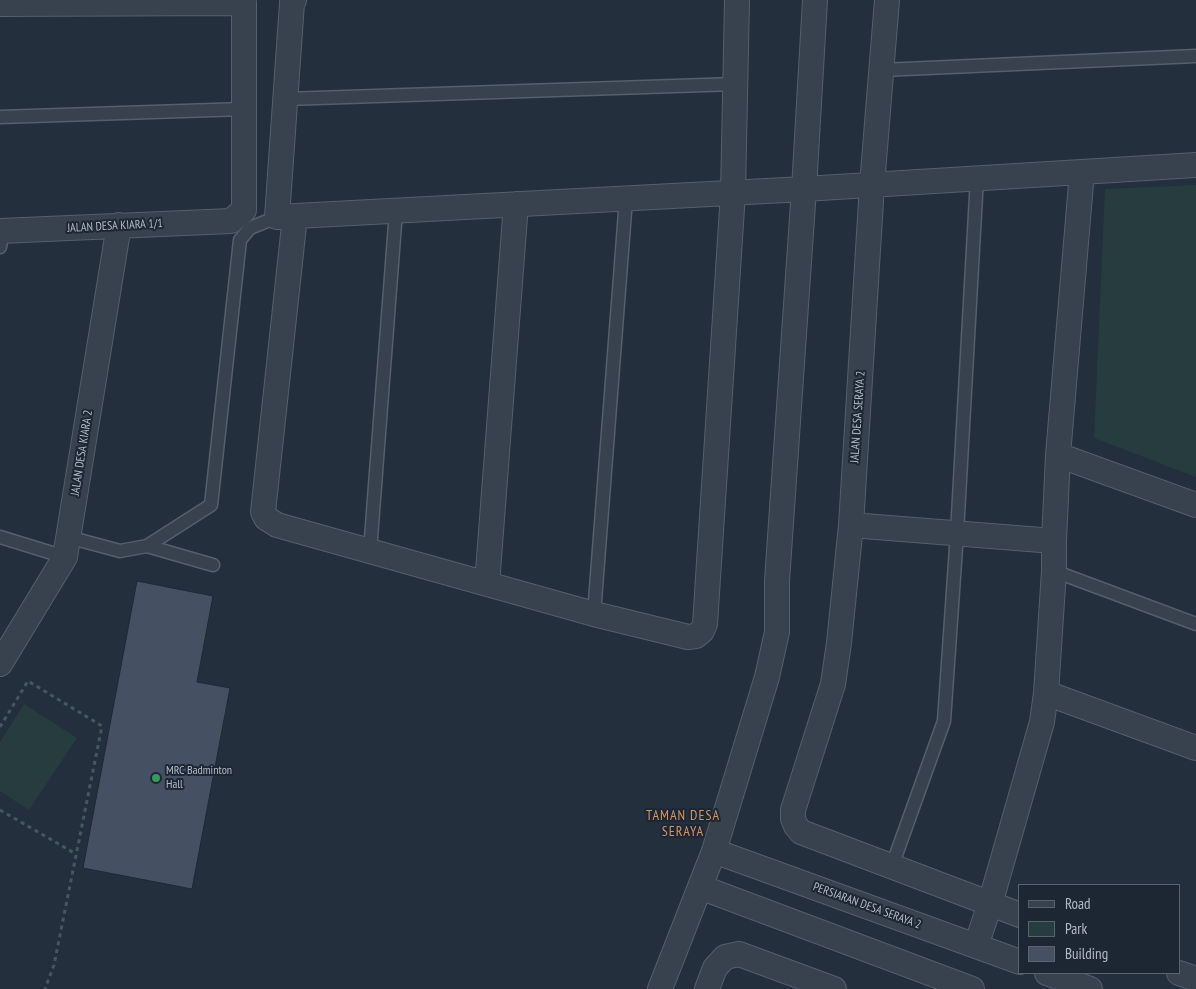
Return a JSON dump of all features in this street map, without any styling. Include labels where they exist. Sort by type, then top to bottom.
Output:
[{"type":"street","points":[[294,0],[292,3],[286,99],[286,216],[263,512],[266,518],[277,525],[594,614],[688,637],[696,636],[702,631],[705,624],[732,193],[737,0]]},
{"type":"street","points":[[660,989],[714,851],[767,677],[777,632],[777,581],[815,0]]},
{"type":"street","name":"JALAN DESA SERAYA 2","points":[[887,0],[872,185],[850,525],[839,642],[833,684],[793,810],[793,819],[801,832],[892,866]]},
{"type":"street","points":[[0,4],[244,3],[244,109]]},
{"type":"street","name":"JALAN DESA KIARA 1/1","points":[[1,236],[119,225],[231,221],[244,210],[244,109]]},
{"type":"street","points":[[286,216],[804,189],[1196,165]]},
{"type":"street","points":[[976,946],[990,904],[1042,722],[1046,693],[1054,571],[1058,455],[1082,172]]},
{"type":"street","points":[[487,584],[516,204]]},
{"type":"street","name":"JALAN DESA KIARA 2","points":[[0,664],[67,547],[119,225]]},
{"type":"street","points":[[1058,455],[1196,505]]},
{"type":"street","points":[[850,525],[1054,541]]},
{"type":"street","points":[[1046,693],[1196,748]]},
{"type":"street","name":"PERSIARAN DESA SERAYA 2","points":[[714,851],[1018,961]]},
{"type":"street","points":[[892,866],[1018,914]]},
{"type":"street","points":[[700,887],[972,989]]},
{"type":"street","points":[[707,989],[715,968],[724,957],[739,954],[834,989]]},
{"type":"street","points":[[1050,974],[1090,989]]},
{"type":"street","points":[[1181,974],[1196,979]]},
{"type":"lane","points":[[882,70],[1196,56]]},
{"type":"lane","points":[[286,99],[735,84]]},
{"type":"lane","points":[[0,116],[244,109]]},
{"type":"lane","points":[[892,866],[944,721],[957,533],[977,178]]},
{"type":"lane","points":[[594,614],[626,198]]},
{"type":"lane","points":[[370,551],[396,211]]},
{"type":"lane","points":[[0,537],[67,547],[120,551],[147,546],[211,505],[240,240],[250,228],[286,216]]},
{"type":"lane","points":[[147,546],[213,565]]},
{"type":"lane","points":[[1054,571],[1196,624]]},
{"type":"path","points":[[0,726],[28,681],[102,726],[54,965],[45,989]]},
{"type":"path","points":[[0,810],[76,854]]},
{"type":"green space","points":[[1196,185],[1196,477],[1094,438],[1105,189]]},
{"type":"green space","points":[[24,704],[77,738],[29,810],[0,791],[0,742]]},
{"type":"building","name":"MRC Badminton Hall","points":[[137,581],[213,596],[197,682],[230,688],[192,889],[83,868]]},
{"type":"place","name":"MRC Badminton Hall","points":[[156,778]]},
{"type":"district","name":"TAMAN DESA SERAYA","points":[[683,824]]}]
